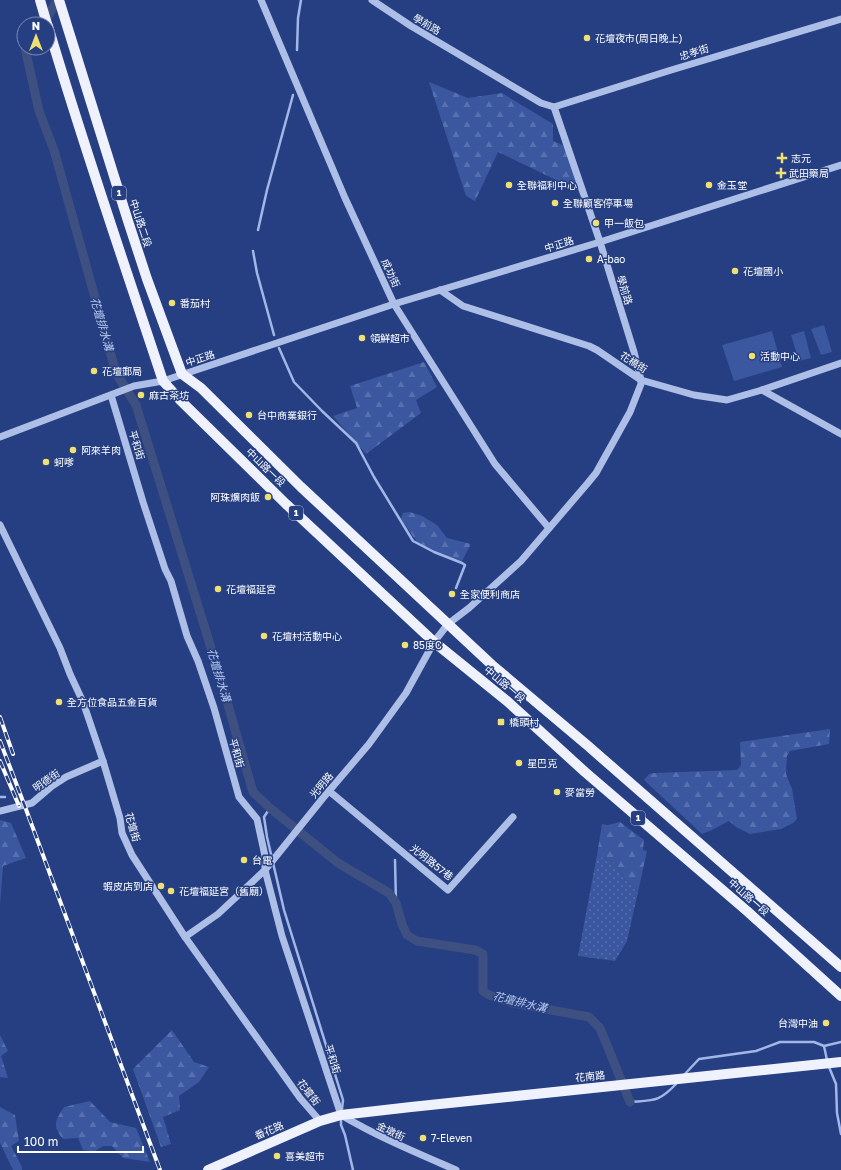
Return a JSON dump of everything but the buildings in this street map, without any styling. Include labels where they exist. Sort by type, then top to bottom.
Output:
[{"type":"main road","name":"1","points":[[41,4],[45,16]]},
{"type":"main road","name":"中山路二段","points":[[61,5],[147,279],[182,374]]},
{"type":"main road","name":"1","points":[[56,52],[75,116],[113,226],[163,381]]},
{"type":"main road","name":"中山路一段","points":[[182,374],[201,388],[301,487],[492,665],[587,745],[841,967]]},
{"type":"main road","name":"中山路一段","points":[[163,381],[180,400],[292,509],[434,642],[507,701],[585,772],[747,911],[841,996]]},
{"type":"main road","name":"花南路","points":[[341,1115],[411,1106],[841,1062]]},
{"type":"main road","name":"番花路","points":[[208,1170],[320,1121],[341,1115]]},
{"type":"street","name":"成功街","points":[[261,0],[342,191],[394,304],[495,464],[550,528]]},
{"type":"street","name":"學前路","points":[[372,0],[411,26],[541,103],[554,107],[600,242],[634,352],[641,380]]},
{"type":"street","name":"忠孝街","points":[[554,107],[841,19]]},
{"type":"street","name":"中正路","points":[[111,395],[134,386],[163,381],[394,304],[600,242],[841,165]]},
{"type":"street","name":"花橋街","points":[[440,290],[463,306],[589,346],[641,380],[694,395],[727,400],[762,390],[841,363]]},
{"type":"street","points":[[448,624],[469,608],[521,561],[596,473],[630,412],[641,384],[641,380]]},
{"type":"street","points":[[762,390],[841,434]]},
{"type":"street","points":[[0,437],[111,395]]},
{"type":"street","name":"平和街","points":[[111,395],[143,502],[165,569],[171,581],[187,636],[198,661],[214,708],[239,797],[257,818],[265,856],[265,870],[282,936],[341,1115]]},
{"type":"street","name":"花壇街","points":[[0,525],[60,648],[83,702],[103,761],[120,818],[122,833],[128,847],[185,937],[300,1098],[320,1121]]},
{"type":"street","name":"光明路","points":[[185,937],[218,914],[265,870],[369,744],[406,693],[434,642],[448,624]]},
{"type":"street","name":"明德街","points":[[0,811],[32,802],[66,777],[103,761]]},
{"type":"street","name":"光明路57巷","points":[[329,791],[448,890],[513,817]]},
{"type":"street","name":"金墩街","points":[[341,1115],[373,1133],[456,1170]]},
{"type":"green space","points":[[429,82],[468,98],[502,93],[553,124],[553,141],[565,146],[579,191],[498,152],[475,201],[466,196]]},
{"type":"green space","points":[[824,325],[832,352],[821,355],[811,329]]},
{"type":"green space","name":"活動中心","points":[[772,331],[782,367],[734,381],[722,345]]},
{"type":"green space","points":[[804,331],[811,358],[799,361],[791,335]]},
{"type":"green space","points":[[424,362],[437,387],[416,400],[421,413],[366,454],[333,416],[357,408],[350,386]]},
{"type":"green space","points":[[410,512],[422,516],[437,525],[447,538],[471,544],[462,561],[433,552],[419,545],[401,519],[403,513]]},
{"type":"green space","points":[[830,729],[829,744],[790,751],[787,756],[786,774],[792,789],[797,819],[793,823],[781,829],[750,834],[736,827],[729,821],[702,834],[644,780],[649,774],[654,773],[737,770],[741,765],[740,742]]},
{"type":"green space","points":[[0,820],[11,823],[26,858],[3,866],[0,905]]},
{"type":"green space","points":[[620,822],[644,840],[643,850],[647,851],[638,892],[623,877],[616,863],[597,855],[602,824],[608,825]]},
{"type":"green space","points":[[597,855],[616,863],[623,877],[638,892],[627,941],[615,961],[578,956]]},
{"type":"green space","points":[[172,1030],[194,1062],[209,1067],[199,1082],[179,1096],[180,1110],[163,1117],[171,1144],[161,1147],[133,1069]]},
{"type":"green space","points":[[0,1035],[8,1051],[1,1056],[8,1078],[0,1077]]},
{"type":"green space","points":[[90,1101],[110,1122],[136,1128],[150,1162],[123,1158],[112,1146],[103,1146],[94,1152],[83,1150],[78,1138],[63,1139],[57,1130],[56,1123],[58,1116],[64,1107]]},
{"type":"green space","points":[[0,1107],[15,1115],[19,1141],[11,1146],[22,1167],[22,1170],[13,1170],[0,1143]]},
{"type":"waterway","name":"花壇排水溝","points":[[48,16],[57,0]]},
{"type":"waterway","points":[[297,50],[298,18],[301,0]]},
{"type":"waterway","name":"花壇排水溝","points":[[27,56],[39,111],[54,150],[116,373],[136,405],[220,677],[253,792],[270,808],[338,863],[389,893],[396,903],[407,935],[417,941],[475,950],[483,954],[483,991],[489,995],[513,1003],[589,1017],[600,1028],[630,1102]]},
{"type":"waterway","points":[[258,230],[267,190],[293,95]]},
{"type":"waterway","points":[[253,251],[257,273],[274,335]]},
{"type":"waterway","points":[[279,348],[294,382],[356,443],[374,477],[413,541],[465,565],[456,588]]},
{"type":"waterway","points":[[0,797],[5,797]]},
{"type":"waterway","points":[[270,808],[264,817],[267,837],[284,910],[343,1100],[342,1109]]},
{"type":"waterway","points":[[395,860],[396,903]]},
{"type":"waterway","points":[[684,1075],[699,1059],[756,1051],[780,1042],[814,1042],[824,1046],[841,1042]]},
{"type":"waterway","points":[[824,1046],[827,1060]]},
{"type":"waterway","points":[[829,1067],[836,1084],[837,1113],[841,1134]]},
{"type":"waterway","points":[[630,1102],[645,1101],[661,1097],[677,1083]]},
{"type":"waterway","points":[[341,1118],[341,1125],[345,1135],[353,1170]]},
{"type":"railway","points":[[0,717],[13,754]]},
{"type":"railway","points":[[0,741],[160,1170]]},
{"type":"railway","points":[[0,761],[19,806]]},
{"type":"place","name":"花壇夜市(周日晚上)","points":[[587,38]]},
{"type":"place","name":"志元","points":[[782,158]]},
{"type":"place","name":"武田藥局","points":[[781,173]]},
{"type":"place","name":"全聯福利中心","points":[[509,185]]},
{"type":"place","name":"金玉堂","points":[[709,185]]},
{"type":"place","name":"全聯顧客停車場","points":[[555,203]]},
{"type":"place","name":"甲一飯包","points":[[596,223]]},
{"type":"place","name":"A-bao","points":[[589,259]]},
{"type":"place","name":"花壇國小","points":[[735,271]]},
{"type":"place","name":"番茄村","points":[[172,303]]},
{"type":"place","name":"領鮮超市","points":[[362,338]]},
{"type":"place","name":"活動中心","points":[[752,356]]},
{"type":"place","name":"花壇郵局","points":[[94,371]]},
{"type":"place","name":"麻古茶坊","points":[[141,395]]},
{"type":"place","name":"台中商業銀行","points":[[249,415]]},
{"type":"place","name":"阿來羊肉","points":[[73,450]]},
{"type":"place","name":"蚵嗲","points":[[46,462]]},
{"type":"place","name":"阿珠爌肉飯","points":[[268,497]]},
{"type":"place","name":"花壇福延宮","points":[[218,589]]},
{"type":"place","name":"全家便利商店","points":[[452,594]]},
{"type":"place","name":"花壇村活動中心","points":[[264,636]]},
{"type":"place","name":"85度C","points":[[405,645]]},
{"type":"place","name":"全方位食品五金百貨","points":[[59,702]]},
{"type":"place","name":"橋頭村","points":[[501,722]]},
{"type":"place","name":"星巴克","points":[[519,763]]},
{"type":"place","name":"麥當勞","points":[[557,792]]},
{"type":"place","name":"台電","points":[[244,860]]},
{"type":"place","name":"蝦皮店到店","points":[[161,886]]},
{"type":"place","name":"花壇福延宮（舊廟）","points":[[171,891]]},
{"type":"place","name":"台灣中油","points":[[826,1023]]},
{"type":"place","name":"7-Eleven","points":[[423,1138]]},
{"type":"place","name":"喜美超市","points":[[277,1156]]}]
